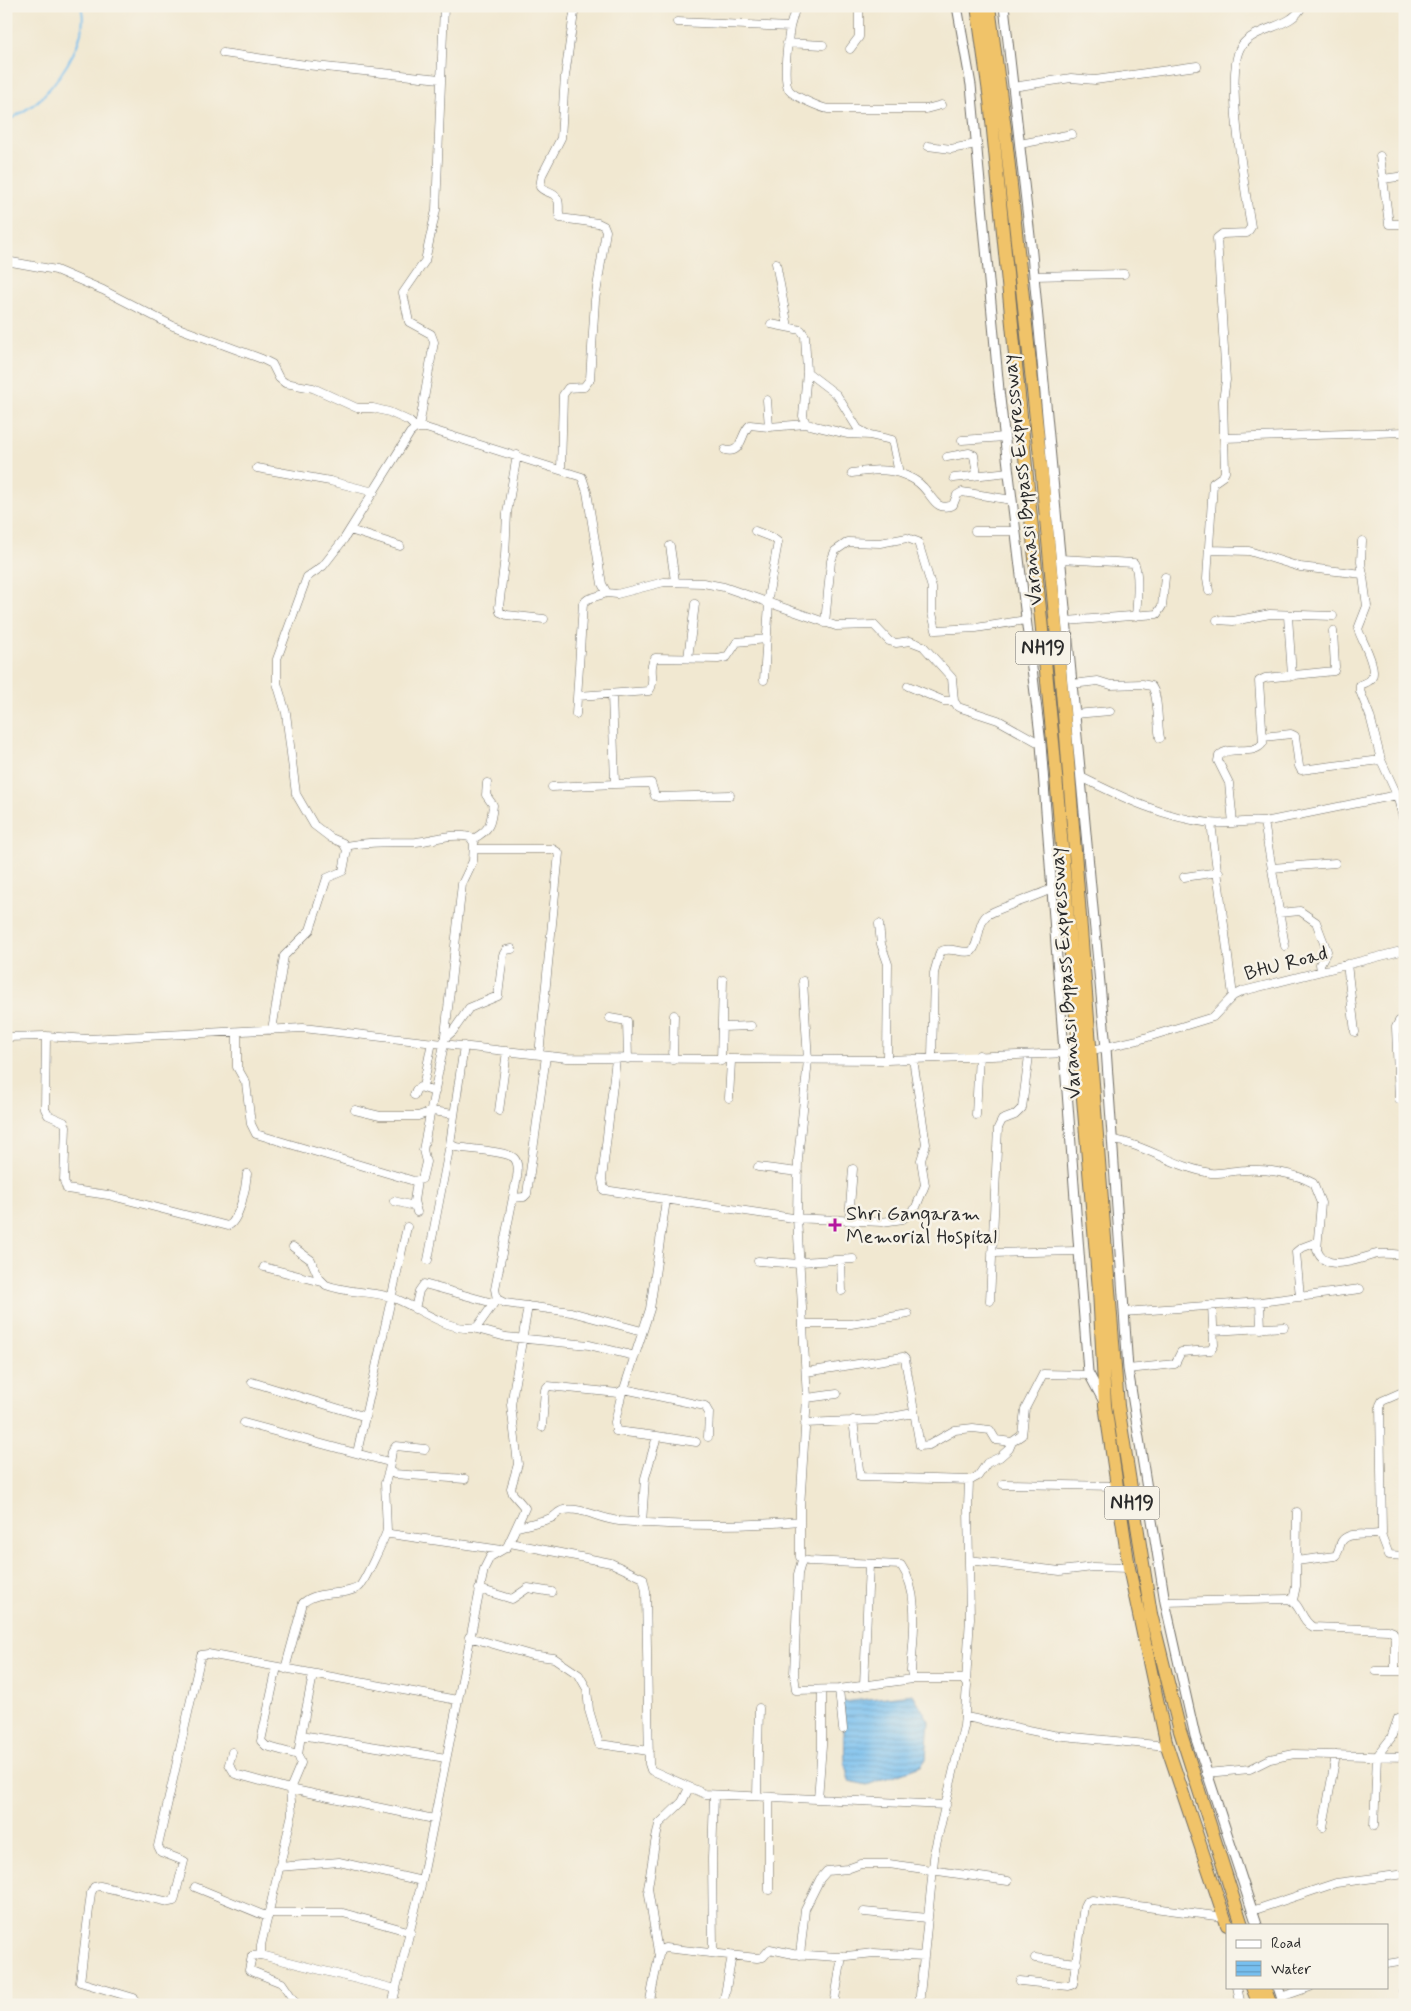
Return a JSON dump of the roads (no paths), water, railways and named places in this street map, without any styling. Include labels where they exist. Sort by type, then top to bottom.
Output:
[{"type":"highway","name":"Varanasi Bypass Expressway","points":[[977,6],[990,100],[1054,752],[1099,1290],[1105,1405],[1129,1568],[1167,1746],[1226,1921]]},
{"type":"highway","name":"Varanasi Bypass Expressway","points":[[989,6],[1007,148],[1068,756],[1118,1406],[1151,1614],[1180,1732],[1242,1924]]},
{"type":"highway","points":[[1252,1988],[1258,2005]]},
{"type":"highway","points":[[1265,1988],[1278,2002]]},
{"type":"street","points":[[444,6],[436,210],[425,261],[403,293],[409,322],[430,334],[434,342],[418,428],[410,433],[350,530],[322,566],[307,577],[279,651],[276,675],[277,688],[286,712],[296,794],[314,825],[346,846],[374,841],[419,841],[449,835],[460,835],[473,839],[487,831],[489,827],[493,805],[486,796],[487,783]]},
{"type":"street","points":[[561,470],[563,395],[568,388],[584,386],[590,379],[595,300],[606,231],[604,226],[598,223],[560,218],[558,198],[555,195],[544,192],[540,187],[542,175],[561,138],[565,76],[575,6]]},
{"type":"street","points":[[796,6],[787,42],[787,82],[789,91],[818,107],[828,109],[926,109],[941,105]]},
{"type":"street","points":[[850,49],[859,37],[860,6]]},
{"type":"street","points":[[957,6],[971,85],[1005,437],[1041,744],[1089,1375],[1105,1405]]},
{"type":"street","points":[[1004,6],[1034,276],[1081,777],[1102,1048],[1113,1140],[1128,1369],[1165,1602],[1195,1736],[1257,1924]]},
{"type":"street","points":[[1209,591],[1209,550],[1213,483],[1224,474],[1222,401],[1226,380],[1218,238],[1222,234],[1247,233],[1251,226],[1240,145],[1236,63],[1239,50],[1246,41],[1297,15],[1302,6]]},
{"type":"street","points":[[677,22],[790,27]]},
{"type":"street","points":[[787,42],[822,45]]},
{"type":"street","points":[[223,52],[306,65],[440,79]]},
{"type":"street","points":[[1013,86],[1071,78],[1095,80],[1197,66]]},
{"type":"street","points":[[1020,144],[1072,134]]},
{"type":"street","points":[[928,146],[951,149],[976,144]]},
{"type":"street","points":[[1380,156],[1390,224],[1405,224]]},
{"type":"street","points":[[1383,179],[1405,176]]},
{"type":"street","points":[[13,262],[44,267],[78,279],[173,326],[262,358],[272,364],[279,378],[285,383],[313,388],[357,408],[384,411],[409,421],[418,428],[517,455],[582,477],[586,483],[602,584],[607,593]]},
{"type":"street","points":[[776,263],[788,327]]},
{"type":"street","points":[[1034,276],[1124,274]]},
{"type":"street","points":[[771,324],[801,330],[804,333],[807,372],[803,416],[806,424]]},
{"type":"street","points":[[807,372],[839,398],[858,429],[870,435]]},
{"type":"street","points":[[767,400],[769,427]]},
{"type":"street","points":[[725,450],[733,451],[738,448],[748,426],[769,427],[806,424],[848,434],[870,435],[892,440],[899,473]]},
{"type":"street","points":[[1224,438],[1405,432]]},
{"type":"street","points":[[962,440],[1005,437]]},
{"type":"street","points":[[947,458],[974,454],[976,475]]},
{"type":"street","points":[[517,455],[507,514],[505,556],[499,607],[500,612],[507,615],[544,619]]},
{"type":"street","points":[[257,468],[330,481],[374,492]]},
{"type":"street","points":[[852,473],[884,471],[899,473],[918,482],[934,503],[941,506],[953,505],[957,495],[962,492],[1012,500]]},
{"type":"street","points":[[954,478],[1009,472]]},
{"type":"street","points":[[350,530],[400,546]]},
{"type":"street","points":[[754,531],[773,538],[778,542],[768,603],[764,680]]},
{"type":"street","points":[[975,531],[1016,531]]},
{"type":"street","points":[[825,623],[831,561],[835,551],[848,542],[882,543],[907,538],[918,542],[920,547],[923,563],[932,588],[932,612],[936,630],[976,628],[1026,620]]},
{"type":"street","points":[[1362,541],[1361,562],[1367,606],[1358,628],[1369,653],[1372,676],[1370,680],[1360,685],[1360,691],[1370,716],[1381,760],[1397,795],[1405,825]]},
{"type":"street","points":[[670,546],[675,581]]},
{"type":"street","points":[[1209,550],[1249,551],[1300,567],[1363,574]]},
{"type":"street","points":[[1060,559],[1134,563],[1137,570],[1138,594],[1136,616]]},
{"type":"street","points":[[1066,621],[1157,614],[1160,611],[1165,577]]},
{"type":"street","points":[[576,714],[583,603],[588,599],[607,593],[618,594],[675,581],[724,587],[825,623],[845,627],[874,626],[889,641],[916,642],[948,672],[954,685],[954,701],[958,707],[998,720],[1041,744]]},
{"type":"street","points":[[688,658],[695,604]]},
{"type":"street","points":[[1217,620],[1234,621],[1266,614],[1333,616]]},
{"type":"street","points":[[1288,616],[1292,676]]},
{"type":"street","points":[[1233,823],[1229,784],[1218,761],[1218,756],[1225,751],[1256,749],[1263,743],[1259,681],[1334,671],[1336,667],[1333,631]]},
{"type":"street","points":[[578,696],[650,691],[653,685],[652,663],[655,658],[724,658],[737,642],[766,640]]},
{"type":"street","points":[[1072,684],[1098,681],[1111,685],[1142,684],[1151,686],[1156,694],[1156,725],[1160,738]]},
{"type":"street","points":[[908,686],[944,701],[954,701]]},
{"type":"street","points":[[612,694],[615,784]]},
{"type":"street","points":[[1075,714],[1110,710]]},
{"type":"street","points":[[1263,737],[1291,734],[1295,736],[1301,770],[1381,760]]},
{"type":"street","points":[[1081,777],[1117,795],[1168,814],[1212,823],[1264,822],[1397,795]]},
{"type":"street","points":[[552,786],[651,783],[655,796],[658,797],[730,795]]},
{"type":"street","points":[[1264,822],[1284,946]]},
{"type":"street","points":[[1212,823],[1233,996]]},
{"type":"street","points":[[237,1032],[237,1067],[246,1083],[251,1124],[256,1134],[417,1181],[422,1179],[426,1165],[423,1150],[445,1041],[462,884],[471,866],[474,849],[473,839]]},
{"type":"street","points":[[272,1030],[284,956],[310,930],[324,882],[331,875],[345,868],[346,846]]},
{"type":"street","points":[[474,849],[553,849],[559,853],[543,1055],[527,1194],[524,1197],[512,1198]]},
{"type":"street","points":[[1272,868],[1335,864]]},
{"type":"street","points":[[1184,877],[1219,872]]},
{"type":"street","points":[[932,1058],[934,973],[940,952],[946,949],[972,951],[981,924],[988,914],[1035,898],[1051,889]]},
{"type":"street","points":[[1279,912],[1300,911],[1316,922],[1326,951],[1320,964],[1322,971]]},
{"type":"street","points":[[879,924],[881,944],[888,959],[887,1060]]},
{"type":"street","points":[[445,1041],[469,1008],[498,996],[503,955],[506,950],[512,949]]},
{"type":"street","name":"BHU Road","points":[[1102,1048],[1213,1017],[1233,996],[1243,991],[1405,950]]},
{"type":"street","points":[[1347,964],[1355,1032]]},
{"type":"street","points":[[721,1061],[723,980]]},
{"type":"street","points":[[803,981],[808,1060],[798,1172],[797,1217],[807,1398],[800,1522],[802,1560],[798,1574],[794,1687],[798,1690],[839,1689],[913,1678],[960,1679],[966,1682]]},
{"type":"street","points":[[673,1060],[674,1015]]},
{"type":"street","points":[[610,1018],[627,1021],[628,1059]]},
{"type":"street","points":[[1399,1099],[1396,1027],[1399,1021],[1405,1020]]},
{"type":"street","points":[[722,1027],[751,1026]]},
{"type":"street","points":[[6,1037],[46,1036],[88,1040],[303,1028],[432,1042],[445,1041],[464,1046],[543,1055],[616,1059],[721,1061],[887,1060],[979,1055],[1029,1056],[1066,1053]]},
{"type":"street","points":[[46,1036],[45,1109],[48,1115],[64,1122],[66,1126],[64,1181],[67,1190],[108,1195],[228,1226],[233,1221],[244,1195],[247,1174]]},
{"type":"street","points":[[423,1087],[432,1042]]},
{"type":"street","points":[[428,1260],[450,1144],[464,1046]]},
{"type":"street","points":[[499,1111],[507,1051]]},
{"type":"street","points":[[976,1115],[979,1055]]},
{"type":"street","points":[[990,1301],[998,1128],[1002,1120],[1015,1115],[1022,1108],[1029,1056]]},
{"type":"street","points":[[616,1059],[602,1185],[604,1190],[797,1217],[882,1222],[903,1219],[912,1212],[925,1185],[921,1160],[926,1144],[913,1059]]},
{"type":"street","points":[[728,1098],[731,1061]]},
{"type":"street","points":[[414,1095],[418,1088],[423,1087],[435,1092]]},
{"type":"street","points":[[355,1110],[380,1116],[412,1116],[432,1110],[454,1114]]},
{"type":"street","points":[[1113,1140],[1134,1144],[1156,1155],[1211,1173],[1256,1170],[1309,1180],[1317,1187],[1321,1203],[1317,1242],[1319,1256],[1328,1262],[1346,1262],[1386,1253],[1405,1255]]},
{"type":"street","points":[[450,1144],[456,1147],[507,1154],[515,1158],[518,1169],[495,1289],[495,1301],[480,1324],[473,1328]]},
{"type":"street","points":[[758,1167],[798,1172]]},
{"type":"street","points":[[849,1219],[853,1169]]},
{"type":"street","points":[[394,1201],[415,1209],[417,1181]]},
{"type":"street","points":[[666,1200],[655,1287],[623,1391],[615,1422],[616,1431],[696,1442]]},
{"type":"street","points":[[357,1453],[407,1227]]},
{"type":"street","points":[[1300,1296],[1296,1252],[1317,1242]]},
{"type":"street","points":[[293,1247],[311,1260],[322,1282]]},
{"type":"street","points":[[992,1253],[1078,1250]]},
{"type":"street","points":[[758,1261],[800,1263],[853,1259]]},
{"type":"street","points":[[841,1260],[842,1291]]},
{"type":"street","points":[[264,1267],[322,1282],[331,1287],[392,1298],[438,1322],[522,1339],[589,1345],[635,1356]]},
{"type":"street","points":[[415,1309],[419,1291],[424,1284],[505,1303],[571,1312],[642,1331]]},
{"type":"street","points":[[1124,1312],[1260,1302],[1360,1288]]},
{"type":"street","points":[[1260,1302],[1261,1329]]},
{"type":"street","points":[[1128,1369],[1175,1364],[1182,1352],[1211,1350],[1214,1345],[1212,1305]]},
{"type":"street","points":[[392,2005],[422,1881],[469,1637],[486,1563],[490,1557],[510,1543],[525,1508],[513,1494],[511,1488],[518,1464],[511,1405],[528,1306]]},
{"type":"street","points":[[804,1324],[851,1324],[908,1314]]},
{"type":"street","points":[[1213,1331],[1284,1327]]},
{"type":"street","points":[[806,1372],[903,1356],[920,1446],[929,1445],[955,1430],[982,1428],[990,1430],[996,1440],[1012,1442]]},
{"type":"street","points":[[853,1420],[860,1477],[970,1480],[978,1476],[987,1463],[1007,1452],[1012,1442],[1022,1435],[1025,1409],[1042,1374],[1089,1375]]},
{"type":"street","points":[[252,1382],[366,1417]]},
{"type":"street","points":[[542,1427],[545,1390],[548,1386],[623,1391],[705,1406],[710,1412],[708,1437]]},
{"type":"street","points":[[1405,1392],[1382,1402],[1380,1405],[1383,1529],[1381,1534],[1388,1555],[1405,1556]]},
{"type":"street","points":[[807,1398],[837,1394]]},
{"type":"street","points":[[805,1423],[876,1420],[913,1413]]},
{"type":"street","points":[[244,1423],[357,1453],[389,1466],[394,1474],[465,1479]]},
{"type":"street","points":[[642,1523],[645,1478],[657,1436]]},
{"type":"street","points":[[298,1755],[266,1746],[261,1741],[281,1668],[303,1602],[315,1596],[359,1587],[366,1577],[387,1531],[385,1487],[392,1451],[396,1446],[425,1449]]},
{"type":"street","points":[[919,2005],[933,1869],[966,1717],[970,1618],[968,1508],[970,1480]]},
{"type":"street","points":[[1003,1484],[1116,1486]]},
{"type":"street","points":[[518,1527],[551,1518],[565,1510],[586,1511],[601,1519],[689,1526],[742,1526],[800,1522]]},
{"type":"street","points":[[1292,1600],[1296,1586],[1297,1512]]},
{"type":"street","points":[[387,1531],[398,1537],[502,1550]]},
{"type":"street","points":[[1296,1561],[1335,1556],[1338,1553],[1342,1540],[1348,1536],[1381,1534]]},
{"type":"street","points":[[510,1543],[611,1563],[643,1578],[646,1591],[651,1770],[689,1788],[714,1795],[946,1805]]},
{"type":"street","points":[[802,1560],[868,1564],[898,1563],[903,1568],[912,1602],[911,1671],[913,1678]]},
{"type":"street","points":[[969,1560],[1060,1571],[1092,1567],[1129,1568]]},
{"type":"street","points":[[864,1685],[868,1564]]},
{"type":"street","points":[[479,1590],[512,1599],[525,1588],[552,1592]]},
{"type":"street","points":[[1165,1602],[1277,1598],[1292,1600],[1308,1624],[1313,1627],[1388,1630],[1393,1632],[1396,1636],[1395,1671]]},
{"type":"street","points":[[469,1637],[531,1655],[557,1660],[579,1675],[585,1684],[589,1710],[599,1744],[649,1751]]},
{"type":"street","points":[[135,2005],[134,1998],[82,1984],[79,1980],[93,1889],[100,1886],[169,1902],[174,1901],[184,1861],[161,1852],[158,1846],[201,1655],[208,1654],[313,1675],[457,1700]]},
{"type":"street","points":[[1376,1671],[1405,1671]]},
{"type":"street","points":[[261,1955],[261,1945],[292,1814],[290,1789],[301,1763],[298,1755],[313,1675]]},
{"type":"street","points":[[839,1689],[843,1729]]},
{"type":"street","points":[[818,1799],[822,1745],[822,1690]]},
{"type":"street","points":[[757,1796],[759,1708]]},
{"type":"street","points":[[1374,1826],[1377,1756],[1391,1738],[1398,1718],[1405,1716]]},
{"type":"street","points":[[966,1717],[1053,1735],[1167,1746]]},
{"type":"street","points":[[301,1735],[446,1758]]},
{"type":"street","points":[[232,1752],[229,1764],[235,1774],[290,1789],[434,1819]]},
{"type":"street","points":[[1206,1773],[1250,1769],[1270,1759],[1294,1754],[1405,1757]]},
{"type":"street","points":[[1323,1827],[1336,1755]]},
{"type":"street","points":[[648,2005],[658,1952],[648,1888],[654,1843],[659,1824],[682,1802],[689,1788]]},
{"type":"street","points":[[710,1953],[714,1946],[712,1859],[714,1795]]},
{"type":"street","points":[[769,1797],[769,1890]]},
{"type":"street","points":[[279,1867],[339,1862],[422,1881]]},
{"type":"street","points":[[800,1955],[805,1909],[823,1873],[867,1863],[933,1869],[1008,1881]]},
{"type":"street","points":[[1252,1911],[1336,1883],[1405,1874]]},
{"type":"street","points":[[195,1887],[268,1915],[343,1913],[411,1932]]},
{"type":"street","points":[[1020,1981],[1071,1985],[1075,1981],[1084,1906],[1086,1902],[1092,1900],[1226,1921]]},
{"type":"street","points":[[864,1912],[928,1918]]},
{"type":"street","points":[[658,1952],[665,1948],[732,1956],[763,1957],[770,1949],[800,1955],[842,1956],[874,1953],[924,1956]]},
{"type":"street","points":[[297,2005],[282,1983],[249,1970],[252,1956],[261,1955],[396,1989]]},
{"type":"street","points":[[723,2005],[732,1956]]},
{"type":"street","points":[[834,2005],[842,1956]]},
{"type":"street","points":[[1035,1958],[1077,1963]]},
{"type":"street","points":[[1388,1964],[1405,1960]]},
{"type":"street","points":[[1237,1988],[1241,2005]]},
{"type":"street","points":[[1278,1988],[1278,2002],[1308,1988]]},
{"type":"water","points":[[913,1694],[929,1721],[926,1759],[921,1766],[867,1785],[849,1781],[845,1763],[843,1702]]},
{"type":"waterway","points":[[6,122],[40,99],[66,66],[73,54],[82,30],[81,6]]},
{"type":"place","name":"Shri Gangaram Memorial Hospital","points":[[835,1225]]}]
